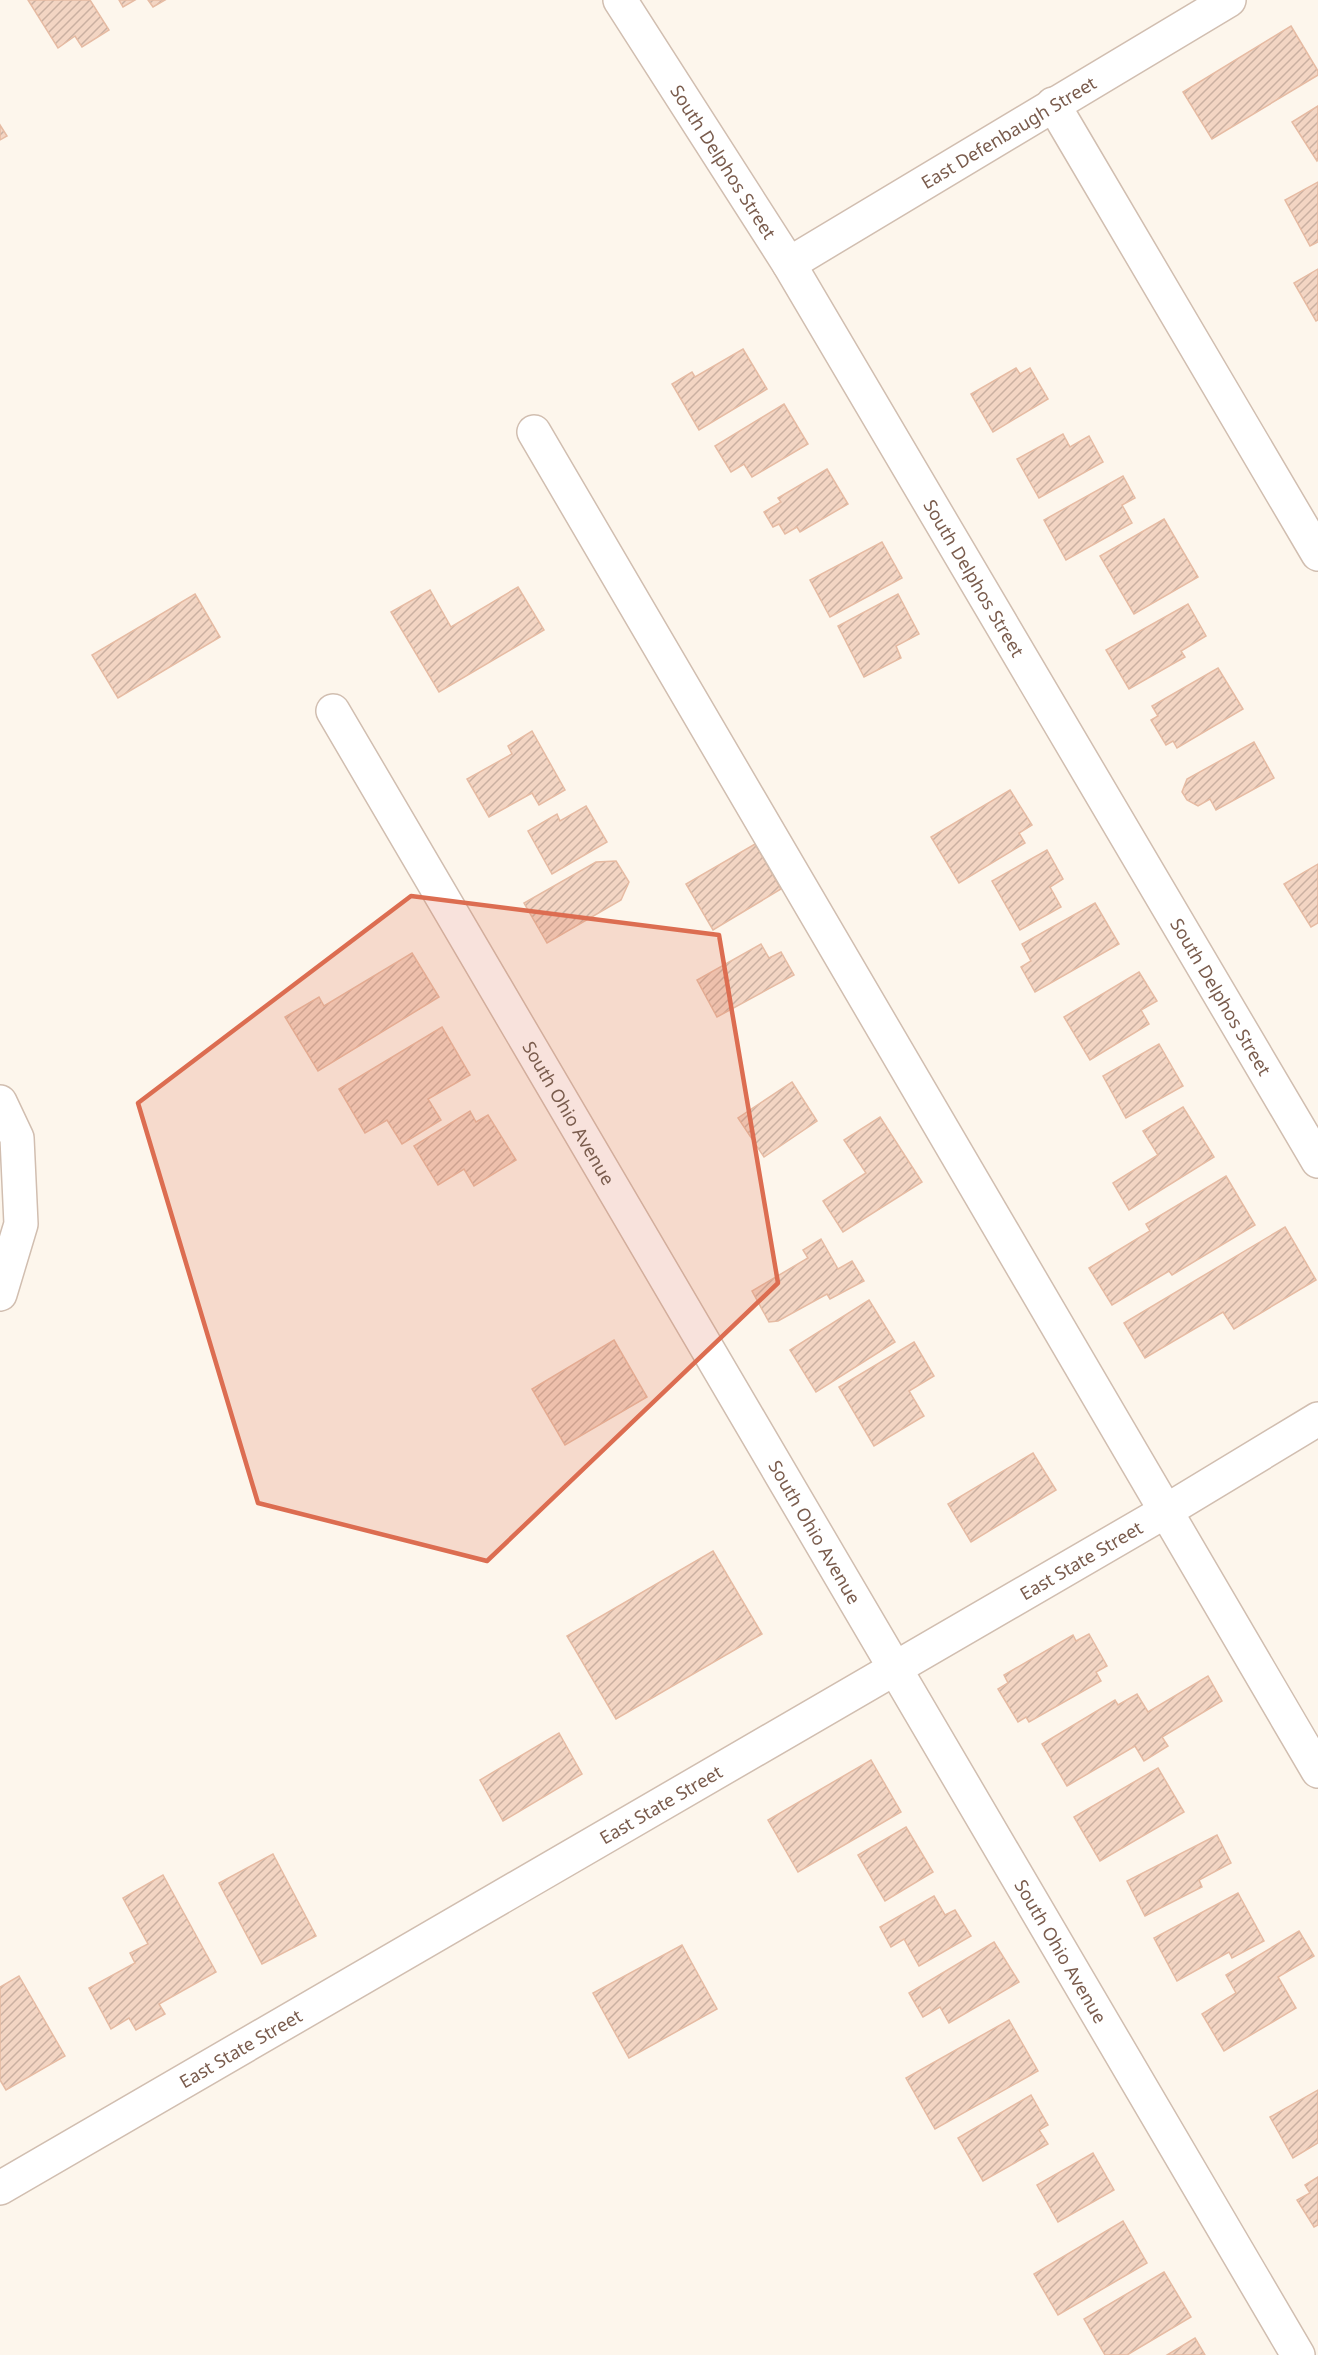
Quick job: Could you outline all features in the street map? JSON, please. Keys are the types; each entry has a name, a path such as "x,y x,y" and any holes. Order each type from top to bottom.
{"street":[{"name":"South Delphos Street","path":"620,0 789,264 1318,1161"},
{"name":"East Defenbaugh Street","path":"789,264 1229,0"},
{"path":"1053,104 1318,554"},
{"path":"534,432 1318,1771"},
{"name":"South Ohio Avenue","path":"333,711 1298,2355"},
{"path":"0,1102 17,1138 21,1224 0,1294"},
{"name":"East State Street","path":"0,2188 1166,1510 1318,1419"}],"highlighted area":[{"path":"411,896 719,935 778,1283 487,1561 258,1503 138,1103"}],"building":[{"path":"28,0 90,0 109,30 82,47 75,36 58,48"},
{"path":"119,0 135,0 123,7"},
{"path":"148,0 165,0 153,7"},
{"path":"1291,26 1318,71 1318,75 1212,139 1183,92"},
{"path":"1318,106 1318,160 1317,161 1292,122"},
{"path":"0,125 7,136 0,140"},
{"path":"1318,182 1318,242 1310,246 1285,200"},
{"path":"1318,269 1318,320 1316,321 1294,283"},
{"path":"743,349 767,389 699,430 672,384 692,372 695,377"},
{"path":"1016,368 1020,374 1030,368 1048,399 993,432 971,394"},
{"path":"784,404 808,444 752,477 744,464 731,472 715,446"},
{"path":"1063,434 1070,447 1089,436 1103,462 1039,498 1017,459"},
{"path":"827,469 848,504 800,532 797,527 785,534 779,524 773,527 764,512 781,502 778,498"},
{"path":"1123,476 1135,498 1122,505 1132,523 1066,560 1044,520"},
{"path":"1164,519 1198,577 1134,614 1100,556"},
{"path":"882,542 902,578 830,617 810,580"},
{"path":"518,587 544,630 439,692 391,612 430,590 451,627"},
{"path":"195,594 220,637 118,698 92,655"},
{"path":"898,594 919,634 896,646 901,658 864,677 838,626"},
{"path":"1188,604 1206,636 1181,651 1185,657 1129,689 1106,650"},
{"path":"1218,668 1243,709 1177,748 1173,741 1166,745 1151,720 1158,716 1152,706"},
{"path":"532,731 565,790 539,805 532,793 489,817 467,779 512,754 508,746"},
{"path":"1254,742 1274,778 1216,810 1210,799 1198,806 1187,800 1182,792 1187,779"},
{"path":"1010,790 1032,825 1019,833 1025,843 959,883 931,837"},
{"path":"586,806 607,842 552,874 528,831 557,814 560,821"},
{"path":"755,844 781,889 713,930 686,884"},
{"path":"1047,850 1063,879 1050,887 1061,907 1020,930 992,881"},
{"path":"616,861 629,882 621,900 547,943 524,903 596,862"},
{"path":"1318,864 1318,923 1311,927 1284,884"},
{"path":"1095,903 1119,944 1035,992 1021,967 1031,961 1022,944"},
{"path":"761,944 769,958 781,952 794,975 717,1017 697,980"},
{"path":"412,953 439,997 318,1071 285,1017 319,997 324,1006"},
{"path":"1139,972 1157,1001 1141,1010 1149,1024 1090,1060 1064,1017"},
{"path":"442,1027 470,1075 428,1099 441,1120 402,1144 387,1120 365,1133 339,1089"},
{"path":"1159,1044 1183,1086 1126,1118 1103,1076"},
{"path":"792,1082 817,1121 764,1157 738,1118"},
{"path":"1183,1107 1214,1157 1129,1210 1113,1183 1158,1155 1143,1131"},
{"path":"470,1111 476,1122 488,1115 516,1160 474,1186 464,1169 438,1185 414,1146"},
{"path":"880,1117 922,1182 843,1232 823,1201 866,1173 844,1140"},
{"path":"1226,1176 1255,1225 1172,1275 1169,1271 1112,1305 1089,1268 1150,1231 1146,1224"},
{"path":"1285,1227 1316,1280 1234,1329 1223,1312 1145,1358 1124,1323"},
{"path":"821,1239 838,1269 852,1261 864,1281 830,1299 827,1294 778,1321 769,1322 752,1291 808,1258 803,1250"},
{"path":"869,1300 895,1342 816,1392 790,1350"},
{"path":"614,1340 647,1397 565,1445 532,1389"},
{"path":"914,1342 934,1376 909,1391 924,1416 874,1446 839,1387"},
{"path":"1033,1453 1056,1490 971,1542 948,1504"},
{"path":"713,1551 762,1634 616,1719 567,1636"},
{"path":"1089,1634 1107,1666 1096,1672 1101,1681 1029,1722 1026,1717 1018,1722 998,1689 1008,1683 1004,1675 1073,1635 1076,1641"},
{"path":"1208,1676 1222,1701 1162,1737 1168,1746 1144,1761 1135,1746 1067,1786 1042,1744 1115,1700 1118,1705 1137,1694 1148,1712"},
{"path":"559,1733 582,1774 503,1821 480,1780"},
{"path":"871,1760 901,1812 798,1872 768,1820"},
{"path":"1158,1768 1184,1812 1100,1861 1074,1817"},
{"path":"906,1827 933,1872 885,1901 858,1855"},
{"path":"1217,1835 1231,1863 1199,1880 1202,1887 1145,1916 1127,1881"},
{"path":"273,1854 316,1936 262,1964 219,1883"},
{"path":"163,1875 216,1972 159,2004 165,2014 136,2030 129,2018 111,2029 89,1988 135,1963 130,1953 148,1944 123,1898"},
{"path":"1238,1893 1264,1941 1232,1958 1229,1952 1177,1981 1154,1938"},
{"path":"934,1896 945,1915 955,1910 971,1936 919,1966 904,1939 891,1947 880,1927"},
{"path":"1299,1931 1314,1956 1278,1977 1296,2008 1224,2051 1202,2014 1236,1993 1226,1975"},
{"path":"994,1942 1019,1982 949,2023 940,2007 923,2017 909,1993"},
{"path":"682,1945 717,2009 629,2058 593,1993"},
{"path":"19,1976 65,2056 6,2090 0,2080 0,1987"},
{"path":"1009,2020 1038,2071 935,2129 906,2078"},
{"path":"1318,2090 1318,2143 1293,2158 1270,2117"},
{"path":"1031,2095 1048,2125 1039,2130 1048,2144 983,2181 958,2138"},
{"path":"1093,2153 1114,2190 1058,2222 1037,2185"},
{"path":"1318,2177 1318,2225 1314,2227 1297,2200 1310,2193 1305,2185"},
{"path":"1123,2221 1147,2263 1058,2315 1034,2274"},
{"path":"1164,2272 1191,2317 1127,2355 1105,2355 1084,2319"},
{"path":"1195,2338 1205,2355 1167,2355"}]}
